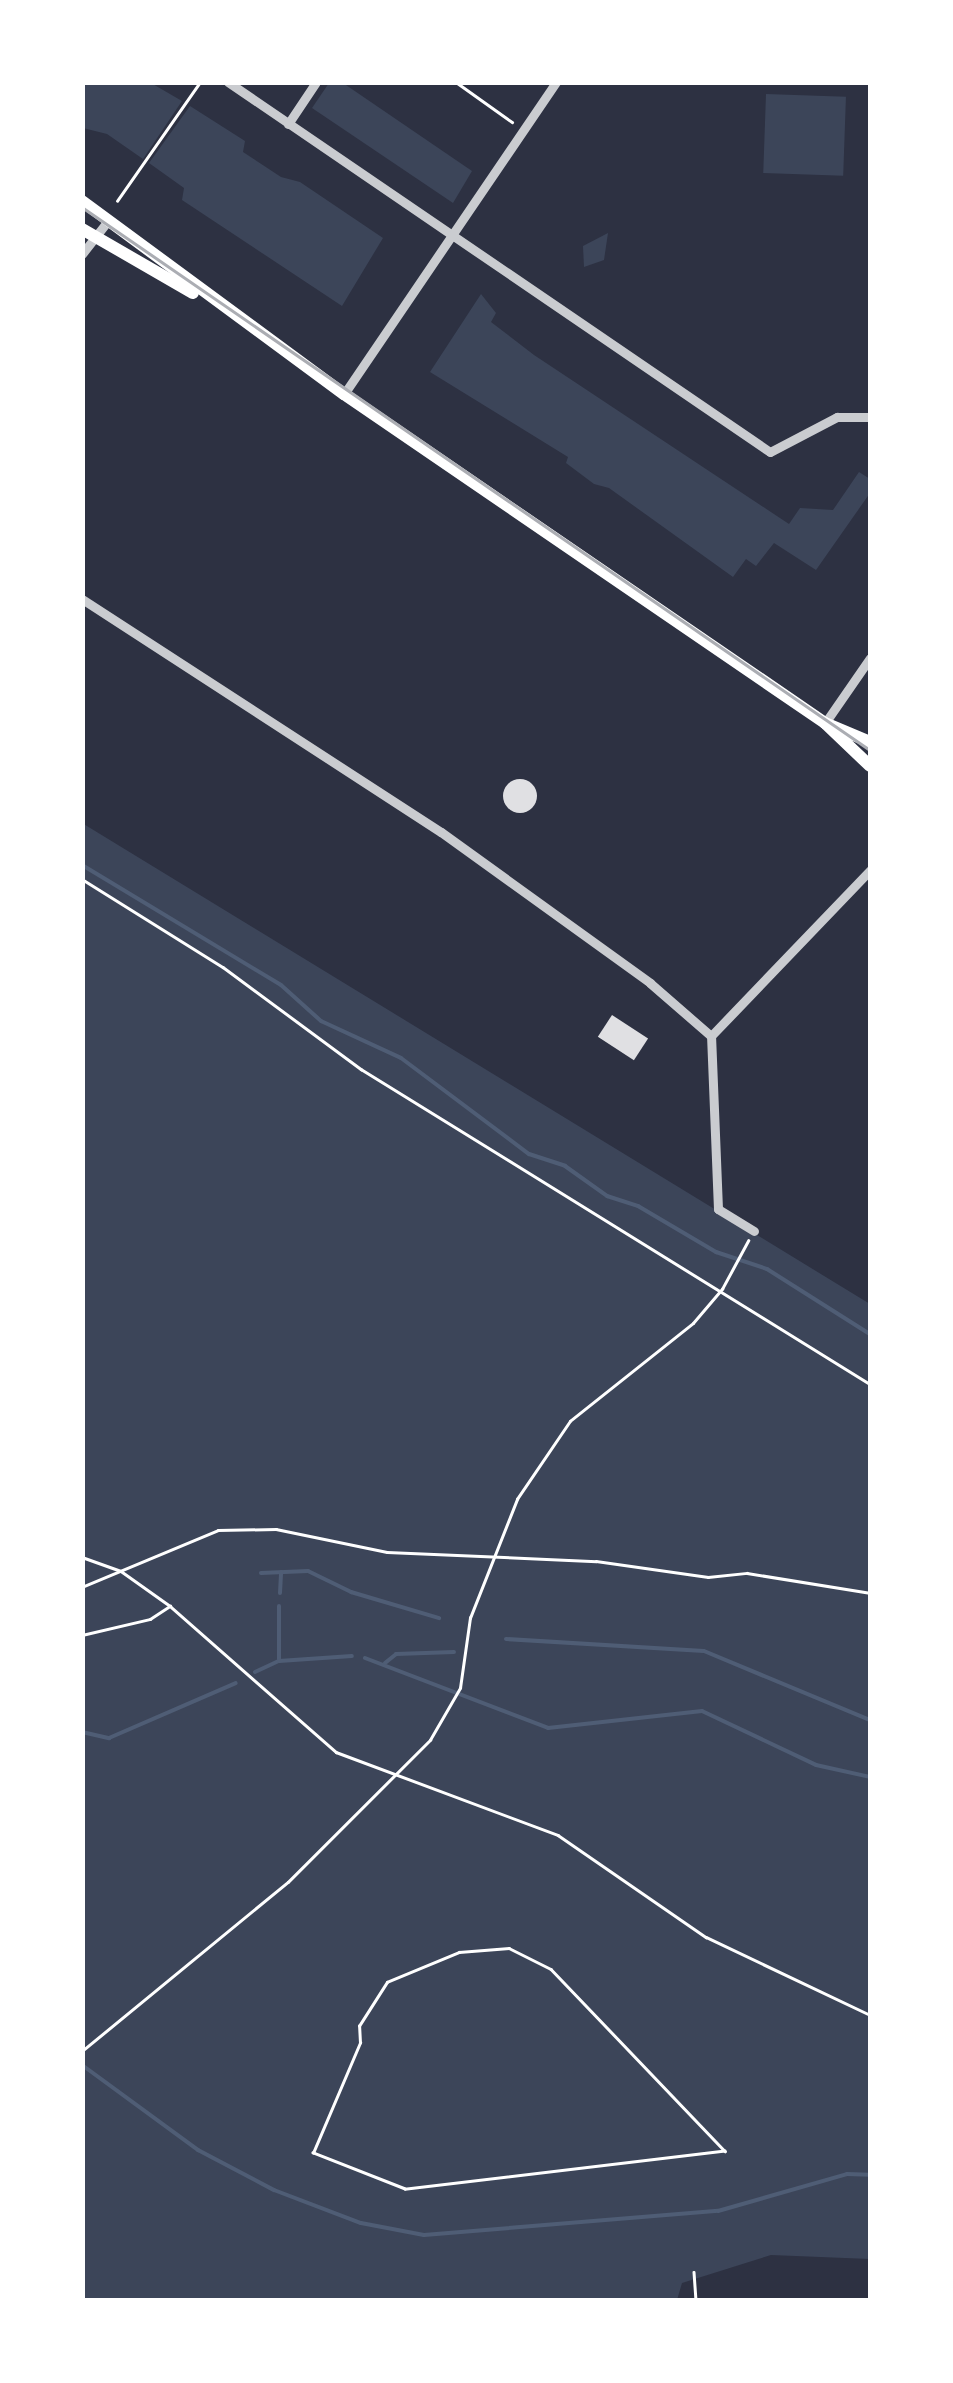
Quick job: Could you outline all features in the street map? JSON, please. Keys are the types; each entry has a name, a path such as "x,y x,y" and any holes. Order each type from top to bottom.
{"main road":[{"path":"82,201 217,306 825,723 870,766"},
{"path":"82,229 217,306"},
{"path":"825,723 870,742"}],"street":[{"path":"228,82 770,452 838,417 870,417"},
{"path":"288,124 316,82"},
{"path":"344,394 556,82"},
{"path":"82,254 106,223"},
{"path":"82,599 441,832 650,983 711,1036"},
{"path":"825,723 870,658"},
{"path":"754,1231 718,1209 711,1036 870,870"}],"path":[{"path":"117,201 200,82"},
{"path":"456,82 524,130"},
{"path":"82,878 223,967 361,1069 870,1384"},
{"path":"82,2051 288,1882 398,1775 460,1688 470,1618 517,1498 570,1421 693,1323 722,1289 742,1250"},
{"path":"82,1586 218,1530 257,1529 387,1552 596,1561 708,1577 747,1573 870,1593"},
{"path":"82,1557 121,1571 170,1606 306,1731 336,1752 558,1836 706,1937 870,2015"},
{"path":"82,1635 150,1619 170,1606"},
{"path":"509,1948 551,1969 725,2151 405,2188 313,2153 332,2118 360,2044 360,2026 386,1982 459,1952 509,1948"},
{"path":"694,2272 696,2300"}],"shaded area":[{"path":"82,83 151,83 182,101 143,159 107,134 83,128"},
{"path":"329,83 343,83 472,171 453,203 312,108"},
{"path":"766,94 846,97 843,176 763,173"},
{"path":"190,106 245,141 243,152 281,177 300,182 383,238 342,306 182,200 184,188 149,163"},
{"path":"608,233 604,260 584,267 583,246"},
{"path":"481,294 496,313 491,322 534,355 789,524 800,508 833,510 859,472 870,479 870,493 816,570 774,543 756,566 746,559 733,577 609,488 594,484 566,463 568,457 430,372"},
{"path":"82,823 870,1304 870,2259 771,2255 682,2283 677,2300 83,2300"}],"building":[{"path":"520,779 532,784 537,796 532,808 520,813 508,808 503,796 508,784"},
{"path":"612,1015 648,1038 634,1060 598,1037"}],"waterway":[{"path":"82,865 281,985 321,1021 401,1058 529,1154 565,1166 607,1196 638,1206 716,1252 767,1269 870,1334"},
{"path":"261,1573 308,1571 351,1592 439,1618"},
{"path":"280,1593 281,1572"},
{"path":"279,1606 279,1661"},
{"path":"506,1639 704,1651 870,1720"},
{"path":"385,1663 396,1654 454,1652"},
{"path":"255,1672 279,1661 352,1656"},
{"path":"365,1658 548,1728 702,1711 816,1765 870,1777"},
{"path":"82,1732 109,1738 236,1683"},
{"path":"82,2065 198,2150 274,2190 361,2223 424,2235 718,2211 847,2174 870,2175"}],"tram line":[{"path":"82,207 870,750"}]}
